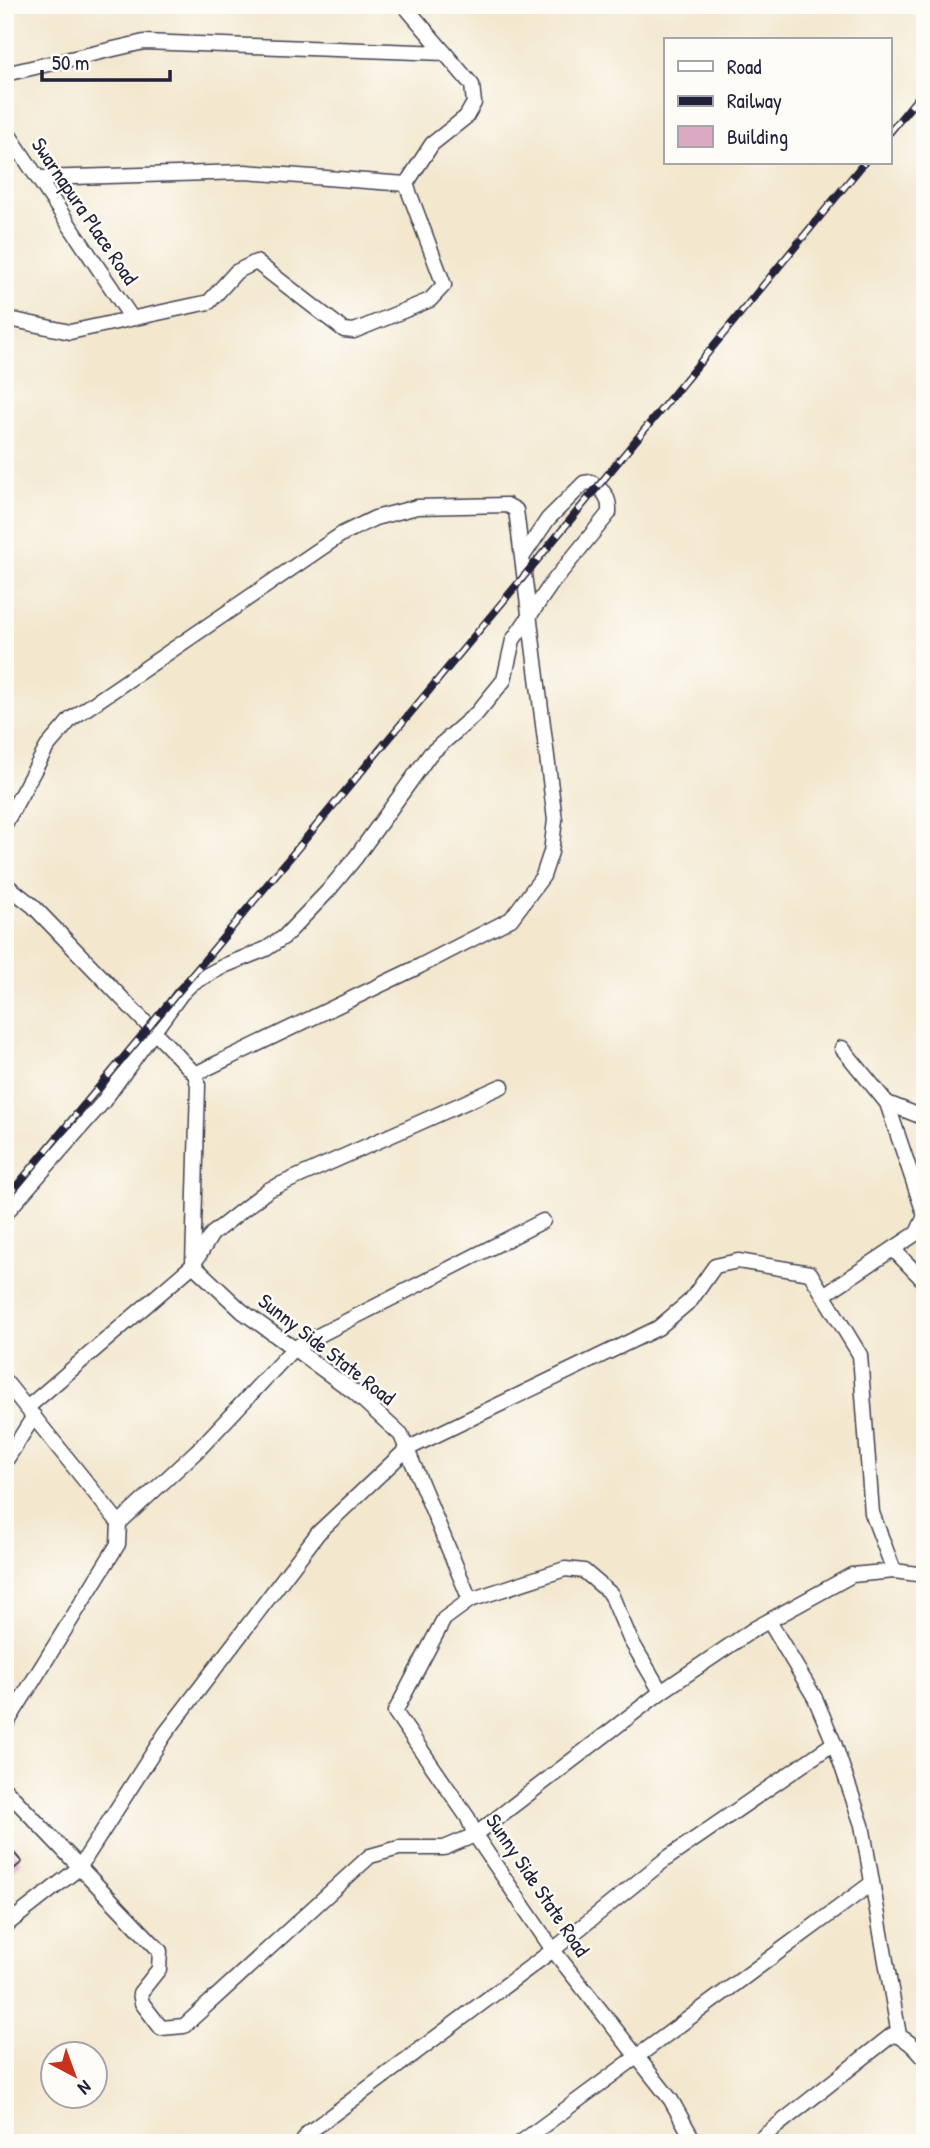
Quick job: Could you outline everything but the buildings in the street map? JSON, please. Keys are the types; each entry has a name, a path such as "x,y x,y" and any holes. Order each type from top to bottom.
{"street":[{"path":"404,5 472,85 474,103 466,117 432,144 406,184"},
{"path":"5,74 144,42 445,53"},
{"name":"Swarnapura Place Road","path":"5,129 131,317"},
{"path":"38,177 245,172 406,184"},
{"path":"5,318 70,332 209,302 236,272 256,262 344,330 354,331 430,300 443,285 406,184"},
{"path":"5,1214 82,1128 181,994 192,983 265,949 284,937 356,858 430,754 477,713 504,680 513,640 530,614 609,513 610,503 604,491 591,482 584,483 548,519 523,556"},
{"path":"5,824 47,747 71,719 341,534 375,518 416,508 508,505 516,510 555,820 551,852 543,876 511,919 420,967 195,1074"},
{"path":"5,884 33,906 195,1074 198,1085 193,1265"},
{"path":"825,1294 917,1233 925,1216 887,1103 842,1048"},
{"path":"5,1462 31,1411 193,1265 212,1234 268,1190 502,1086"},
{"path":"887,1103 925,1118"},
{"path":"118,1523 201,1447 294,1348 543,1221"},
{"path":"893,1249 925,1282"},
{"path":"5,1926 79,1868 165,1734 318,1532 407,1449 658,1328 691,1300 715,1266 738,1261 810,1273 825,1294 859,1355 872,1513 894,1571"},
{"name":"Sunny Side State Road","path":"193,1265 242,1311 354,1392 401,1435 470,1600 444,1619 395,1712 554,1950 671,2101 695,2143"},
{"path":"5,1381 118,1523 118,1544 5,1727"},
{"path":"470,1600 565,1569 584,1571 611,1594 630,1639 661,1692"},
{"path":"5,1789 160,1951 159,1969 140,1993 142,2003 160,2028 184,2026 370,1856 399,1848 444,1848 475,1835 661,1692 769,1621 852,1575 894,1571 925,1575"},
{"path":"769,1621 815,1698 834,1743 862,1825 899,2035"},
{"path":"302,2143 308,2133 554,1950 666,1859 834,1743"},
{"path":"520,2143 872,1883"},
{"path":"755,2143 892,2035 899,2035 925,2059"}],"railway":[{"path":"892,130 925,89"},
{"path":"5,1200 863,164"}]}
